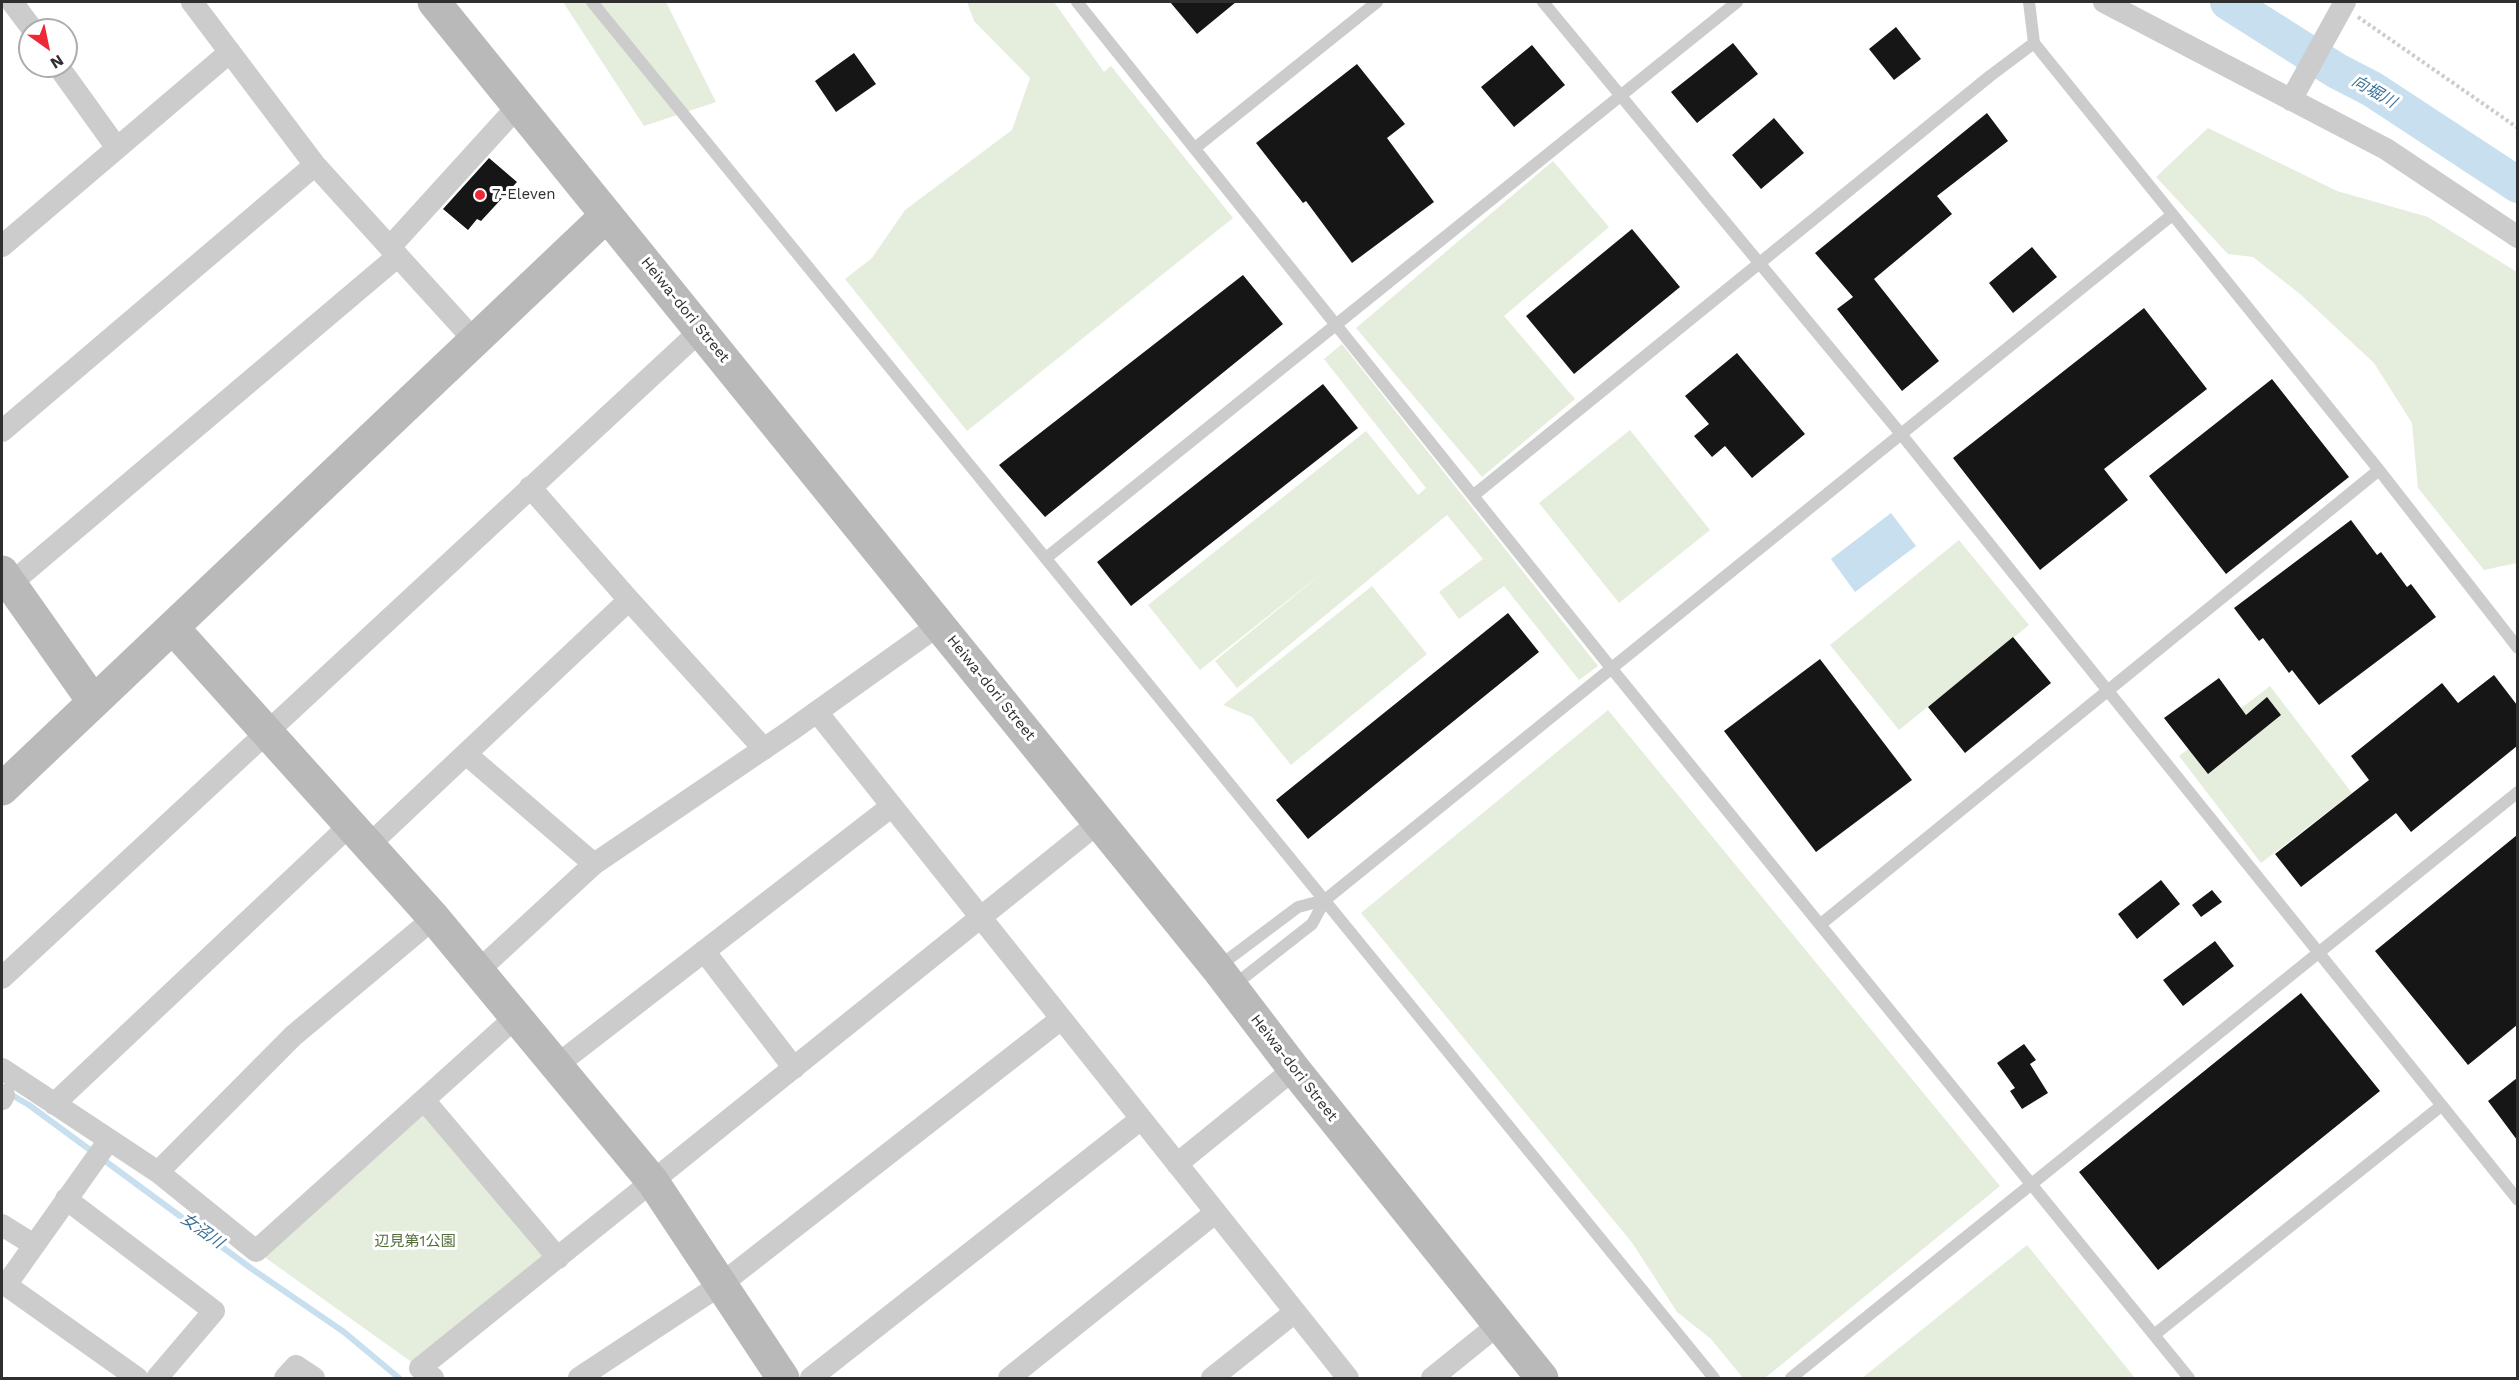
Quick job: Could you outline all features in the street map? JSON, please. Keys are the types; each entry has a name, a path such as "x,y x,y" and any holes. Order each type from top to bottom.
{"street":[{"path":"12,2 24,18"},
{"path":"192,2 315,165 475,341"},
{"name":"Heiwa-dori Street","path":"434,2 940,624 1225,978 1294,1070 1542,1378"},
{"path":"2104,2 2295,93 2386,149 2517,237"},
{"path":"2295,93 2340,10"},
{"path":"2,246 230,52"},
{"path":"67,78 117,148"},
{"path":"93,701 4,583 394,251 519,105"},
{"path":"2,431 315,165"},
{"path":"2,789 607,215"},
{"path":"2,978 701,330"},
{"path":"530,487 764,749"},
{"path":"54,1104 360,835 466,754 629,600"},
{"path":"479,970 594,864 764,749 940,624"},
{"path":"173,628 434,918 557,1065 652,1182 783,1378"},
{"path":"817,712 1348,1378"},
{"path":"466,754 594,864"},
{"path":"557,1065 892,806"},
{"path":"433,1378 420,1368 1098,823"},
{"path":"158,1172 293,1036 434,918"},
{"path":"704,951 794,1068"},
{"path":"2,1069 158,1172 256,1251 517,1016"},
{"path":"579,1378 720,1285 1061,1019"},
{"path":"1177,1164 1294,1070"},
{"path":"424,1100 558,1258"},
{"path":"811,1378 1141,1119"},
{"path":"109,1140 6,1285 137,1378"},
{"path":"66,1199 214,1311 157,1378"},
{"path":"1009,1378 1215,1213"},
{"path":"2,1225 34,1245"},
{"path":"1212,1378 1295,1312"},
{"path":"1432,1378 1499,1324"},
{"path":"285,1378 296,1366 314,1378"}],"lane":[{"path":"592,2 1714,1378"},
{"path":"1077,2 1337,323 1612,669 2189,1378"},
{"path":"1195,148 1377,2"},
{"path":"1543,2 1761,262 1901,434 2517,1200"},
{"path":"1046,558 1737,2"},
{"path":"2029,2 2034,43 2379,470 2517,648"},
{"path":"1474,495 2034,43"},
{"path":"1225,978 1312,924 1325,900 2172,215"},
{"path":"1821,924 2379,470"},
{"path":"1791,1378 2320,954 2517,792"},
{"path":"1225,978 1298,907 1325,900"},
{"path":"2154,1335 2440,1106"}],"path":[{"path":"2340,10 2517,128"}],"green space":[{"path":"563,2 666,2 716,102 644,126"},
{"path":"967,2 1054,2 1104,72 1111,66 1233,218 967,431 845,279 872,258 905,210 1012,130 1030,78 974,21"},
{"path":"2208,128 2337,191 2428,217 2517,272 2517,563 2484,570 2418,488 2412,423 2374,363 2300,294 2253,257 2228,254 2156,177"},
{"path":"1553,161 1609,227 1504,316 1575,399 1482,477 1356,328"},
{"path":"1342,344 1598,666 1579,680 1504,586 1459,619 1439,592 1483,559 1447,515 1237,688 1215,661 1330,567 1200,670 1148,605 1366,431 1418,495 1426,488 1324,359"},
{"path":"1630,430 1710,530 1619,603 1539,503"},
{"path":"1959,540 2029,625 1899,730 1830,645"},
{"path":"1372,586 1427,654 1291,765 1252,717 1223,705"},
{"path":"2270,686 2352,793 2261,863 2179,756"},
{"path":"1608,710 2000,1186 1765,1378 1743,1378 1711,1339 1677,1312 1633,1244 1361,913"},
{"name":"辺見第1公園","path":"424,1100 558,1258 420,1368 256,1251"},
{"path":"2027,1245 2135,1378 1862,1378"}],"water":[{"path":"1891,513 1916,546 1855,592 1831,559"}],"building":[{"path":"1170,2 1236,2 1197,34"},
{"path":"1896,27 1921,59 1894,80 1869,49"},
{"path":"1733,43 1758,74 1697,123 1671,92"},
{"path":"1532,45 1565,85 1514,127 1481,87"},
{"path":"854,53 876,84 836,112 815,81"},
{"path":"1357,64 1405,124 1387,138 1434,202 1352,263 1306,201 1303,203 1256,143"},
{"path":"1987,113 2008,141 1937,196 1952,214 1874,279 1939,361 1902,391 1837,309 1853,297 1815,253"},
{"path":"1774,118 1804,153 1761,189 1732,155"},
{"path":"489,158 517,182 481,221 477,219 468,230 443,209"},
{"path":"1632,229 1680,287 1574,374 1526,316"},
{"path":"2032,247 2057,277 2013,313 1989,283"},
{"path":"1243,275 1283,324 1045,517 999,465"},
{"path":"2144,308 2207,389 2104,469 2128,500 2040,570 1953,458"},
{"path":"1737,353 1805,434 1752,478 1725,446 1712,457 1694,436 1709,424 1685,396"},
{"path":"2272,379 2349,477 2226,574 2149,476"},
{"path":"1323,384 1358,428 1131,606 1097,562"},
{"path":"2351,520 2377,555 2381,552 2407,587 2411,584 2436,617 2319,705 2292,670 2289,673 2263,638 2259,641 2234,608"},
{"path":"1508,613 1539,652 1308,839 1276,800"},
{"path":"2013,637 2051,683 1965,753 1928,707"},
{"path":"1820,659 1912,780 1816,852 1724,731"},
{"path":"2494,675 2517,705 2517,746 2411,832 2396,813 2301,887 2275,854 2369,780 2351,756 2442,683 2458,703"},
{"path":"2219,678 2246,715 2267,697 2281,715 2208,774 2164,718"},
{"path":"2517,835 2517,1025 2468,1065 2375,951"},
{"path":"2161,880 2180,904 2137,939 2118,914"},
{"path":"2212,890 2222,902 2201,917 2192,905"},
{"path":"2215,941 2234,966 2183,1006 2163,980"},
{"path":"2301,993 2380,1091 2158,1270 2079,1172"},
{"path":"2024,1044 2036,1060 2030,1064 2048,1093 2022,1109 2010,1091 2015,1088 1997,1063"},
{"path":"2517,1078 2517,1140 2488,1101"}],"waterway":[{"name":"向堀川","path":"2228,2 2337,71 2372,89 2518,185"},
{"name":"女沼川","path":"10,1094 29,1105 252,1269 344,1332 399,1378"}],"place":[{"name":"7-Eleven","path":"480,195"}]}
